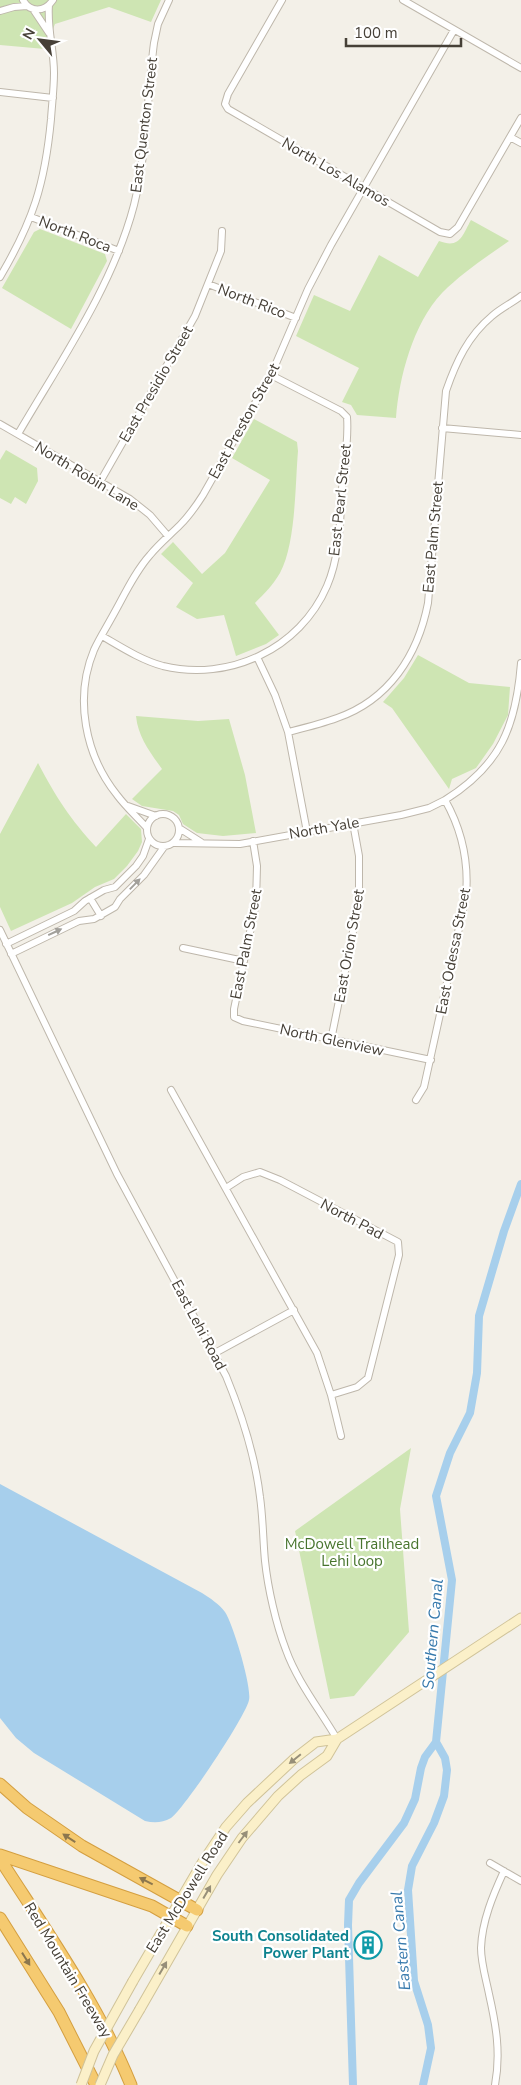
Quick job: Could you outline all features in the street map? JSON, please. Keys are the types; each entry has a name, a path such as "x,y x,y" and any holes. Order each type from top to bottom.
{"highway":[{"path":"0,1784 27,1808 82,1846 197,1910"},
{"path":"0,1854 152,1906 187,1926"},
{"name":"Red Mountain Freeway","path":"0,1859 82,1988 131,2085"},
{"name":"Red Mountain Freeway","path":"0,1918 60,2012 96,2085"}],"main road":[{"name":"East McDowell Road","path":"81,2085 100,2039 133,1981 212,1847 247,1803 272,1778 316,1742 337,1739 521,1618"},
{"name":"East McDowell Road","path":"100,2085 112,2055 225,1863 257,1819 301,1775 327,1756 337,1739"}],"street":[{"name":"East Quenton Street","path":"18,434 95,301 119,252 130,221 139,181 154,43 158,24 169,0"},
{"name":"North Los Alamos","path":"282,0 228,94 225,104 232,112 440,232 450,234 458,227 510,137"},
{"path":"403,0 521,68"},
{"path":"0,10 28,5 42,10 51,3"},
{"path":"0,277 31,217 41,186 47,155 53,98 54,51 49,33 51,3"},
{"path":"28,5 49,33"},
{"name":"East Preston Street","path":"147,828 117,795 101,771 89,740 84,709 86,680 94,650 142,566 191,512 203,495 271,375 319,266 454,30"},
{"path":"0,92 53,98"},
{"path":"521,118 510,137 521,143"},
{"name":"North Roca","path":"31,217 119,252"},
{"name":"East Presidio Street","path":"100,482 184,337 221,251 222,231"},
{"name":"North Rico","path":"208,284 296,318"},
{"name":"East Palm Street","path":"288,732 337,718 361,707 384,689 405,665 412,653 424,621 428,603 446,391 462,352 480,327 493,314 521,296"},
{"name":"East Pearl Street","path":"102,636 150,662 189,670 218,669 231,667 272,649 300,627 316,606 327,585 337,550 347,417 271,375"},
{"name":"North Robin Lane","path":"0,424 140,507 168,536"},
{"path":"442,428 521,435"},
{"path":"257,657 275,695 288,732 307,832"},
{"path":"445,800 473,780 494,756 504,740 515,709 521,663"},
{"name":"North Yale","path":"174,843 201,842 223,845 253,841 415,812 445,800"},
{"name":"East Odessa Street","path":"416,1100 424,1087 431,1060 466,896 466,863 463,842 455,817 445,800"},
{"name":"East Preston Street","path":"128,806 156,816"},
{"path":"6,944 74,911 104,890 116,888 143,856 149,839 147,828 156,816 166,814 178,823 180,828 178,838 174,843 164,847 144,875 120,898 115,907 101,916 79,921 11,954"},
{"name":"East Orion Street","path":"331,1040 359,902 359,856 353,823"},
{"name":"North Yale","path":"180,828 201,842"},
{"path":"149,839 156,845 164,847"},
{"name":"East Palm Street","path":"234,1017 234,1009 256,903 258,883 253,841"},
{"path":"90,898 101,916"},
{"name":"East Lehi Road","path":"0,930 117,1174 215,1353 238,1406 256,1469 261,1498 265,1563 271,1595 286,1650 297,1674 337,1739"},
{"path":"183,948 244,961"},
{"name":"North Glenview","path":"234,1017 243,1021 431,1060"},
{"path":"171,1090 317,1353 331,1395 341,1436"},
{"name":"North Pad","path":"226,1188 243,1177 260,1172 280,1180 398,1242 399,1255 368,1378 358,1386 331,1395"},
{"path":"215,1353 294,1310"},
{"path":"490,1863 521,1881"},
{"path":"495,2085 498,2067 496,2023 482,1964 481,1948 491,1901 504,1871"}],"green space":[{"path":"0,0 161,0 151,22 109,7 55,24 45,49 0,45"},
{"path":"471,220 509,241 474,266 442,293 423,320 415,335 404,369 396,418 357,415 351,405 342,402 359,368 296,336 314,295 350,311 379,255 418,277 439,241 452,243 460,240"},
{"path":"40,229 105,254 107,261 71,329 2,288 34,232"},
{"path":"254,419 297,442 295,497 292,530 285,561 280,573 255,603 279,635 266,644 236,656 224,615 197,619 176,607 193,583 161,554 173,542 202,574 225,553 270,480 232,458"},
{"path":"6,450 37,468 38,481 26,504 15,497 11,504 0,498 0,460"},
{"path":"418,655 469,683 510,687 508,715 493,744 476,768 452,779 449,789 392,708 383,702 404,678"},
{"path":"136,716 198,721 229,719 245,775 256,833 223,836 197,833 183,824 179,815 173,811 142,806 132,799 162,769 142,738"},
{"path":"38,763 64,807 78,827 96,847 126,814 141,829 142,842 127,866 114,879 95,887 72,903 11,931 0,907 0,834"},
{"name":"McDowell Trailhead Lehi loop","path":"411,1448 400,1509 409,1632 354,1696 330,1699 295,1531"}],"water":[{"path":"0,1484 202,1593 225,1612 237,1642 245,1670 249,1700 214,1762 171,1818 158,1822 145,1821 34,1753 16,1738 0,1718"}],"waterway":[{"name":"Southern Canal","path":"353,2085 348,1925 349,1900 359,1883 404,1823 415,1799 425,1757 436,1742 452,1580 436,1496 450,1453 470,1413 477,1373 479,1316 504,1231 521,1184"},
{"name":"Eastern Canal","path":"423,2085 431,2048 428,2025 414,1981 408,1890 412,1866 434,1823 444,1796 447,1770 445,1758 436,1742"}],"place":[{"name":"South Consolidated Power Plant","path":"368,1945"}]}
